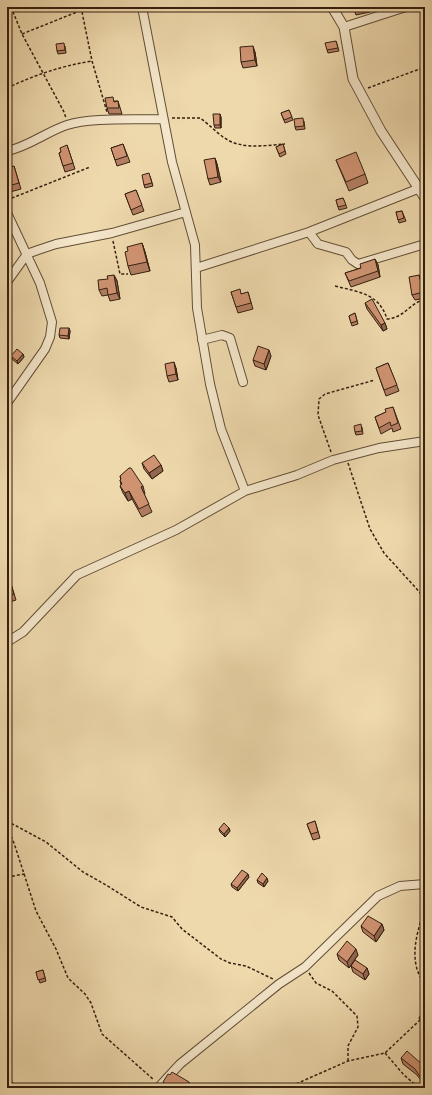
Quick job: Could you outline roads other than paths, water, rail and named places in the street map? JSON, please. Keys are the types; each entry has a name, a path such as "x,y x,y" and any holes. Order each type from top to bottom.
{"street":[{"path":"142,7 162,119 172,162 195,245 197,308 202,340 221,429 245,491"},
{"path":"332,7 344,27 353,79 381,130 420,188 425,198"},
{"path":"344,27 406,7"},
{"path":"7,151 47,135 67,125 109,120 162,119"},
{"path":"196,268 309,232 420,188"},
{"path":"7,282 27,254 56,244 112,233 186,212"},
{"path":"7,213 27,254 47,304 52,322 45,349 7,403"},
{"path":"309,232 318,244 346,252 352,260 358,264 425,244"},
{"path":"202,340 222,335 230,338 243,382"},
{"path":"7,642 23,632 77,574 176,530 245,491 297,475 333,460 346,458 379,448 425,441"},
{"path":"159,1086 180,1064 279,984 305,967 378,896 400,886 425,884"},
{"path":"7,1084 12,1088"}]}
